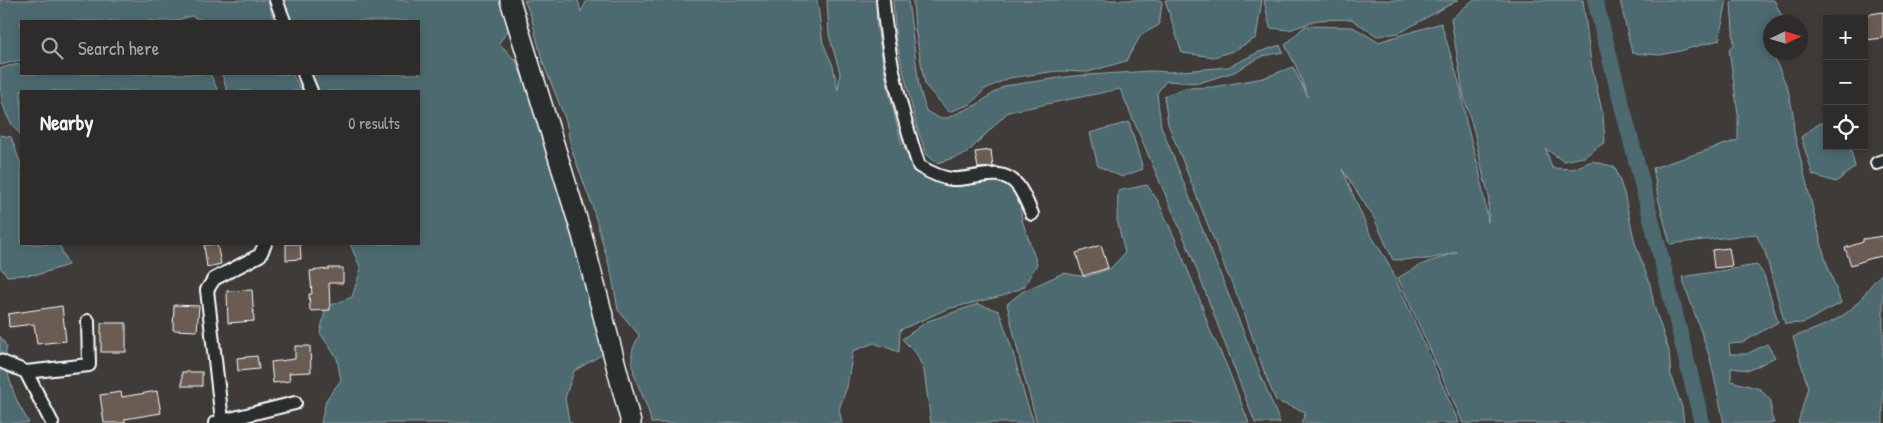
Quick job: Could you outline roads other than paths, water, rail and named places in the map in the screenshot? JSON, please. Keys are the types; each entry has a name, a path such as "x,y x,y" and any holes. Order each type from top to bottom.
{"street":[{"path":"276,0 284,20"},
{"path":"510,0 582,234 630,423"},
{"path":"883,0 886,36 894,78 920,166 932,174 953,179 993,174 1010,180 1018,186 1032,214"},
{"path":"304,75 311,90"},
{"path":"265,245 260,255 214,279 207,290 218,422 295,403"},
{"path":"5,364 26,372 89,365 88,321"},
{"path":"26,372 52,423"}],"water":[{"path":"0,0 268,0 274,20 201,20 191,16 177,20 20,20 20,60 0,65"},
{"path":"283,0 499,0 510,28 499,43 516,61 528,92 551,162 557,189 576,241 604,332 603,354 574,371 565,398 569,421 572,423 321,423 326,400 341,380 337,358 320,333 326,307 352,297 361,269 350,245 420,245 420,90 319,90 311,75 420,75 420,20 290,20"},
{"path":"524,0 578,0 581,12 587,0 817,0 823,43 833,66 838,90 840,73 829,35 827,0 879,0 876,22 886,80 902,145 914,163 938,176 998,166 1018,187 1022,220 1037,264 1024,287 1002,296 947,309 900,330 899,352 874,343 853,351 847,387 839,409 842,423 651,423 632,363 632,352 639,335 618,310 612,276 592,205 571,148 566,121 542,60 531,16"},
{"path":"893,0 908,0 919,86 926,111 939,118 947,118 976,105 1004,86 1073,76 1150,71 1170,72 1228,67 1259,52 1280,45 1283,52 1263,56 1234,72 1199,83 1166,81 1157,93 1161,126 1280,423 1255,423 1190,252 1120,89 1008,112 966,154 937,163 927,155 917,128 896,40"},
{"path":"913,0 1161,0 1162,3 1159,25 1141,35 1126,61 1088,72 1057,71 1009,78 985,89 971,104 949,112 925,85 915,29"},
{"path":"1165,0 1262,0 1256,38 1233,51 1214,57 1182,53"},
{"path":"1264,0 1458,0 1399,33 1377,36 1351,19 1318,20 1289,30 1270,28"},
{"path":"1473,0 1583,0 1591,63 1603,115 1605,142 1584,157 1563,161 1546,149 1552,168 1573,169 1592,161 1615,167 1624,193 1635,243 1650,284 1654,306 1669,351 1671,377 1682,407 1684,423 1463,423 1398,278 1420,265 1457,252 1429,259 1393,260 1374,218 1342,169 1369,232 1389,264 1459,423 1301,423 1306,412 1276,401 1241,304 1168,124 1164,96 1185,88 1213,87 1263,78 1293,67 1308,97 1296,66 1285,45 1305,26 1353,27 1378,42 1441,23 1461,89 1466,122 1479,169 1488,222 1489,196 1474,131 1464,98 1451,19"},
{"path":"1620,0 1727,0 1719,40 1660,55 1632,53"},
{"path":"1735,0 1774,0 1782,15 1763,15 1763,60 1775,60 1788,89 1793,113 1794,132 1825,258 1841,303 1803,323 1785,324 1765,252 1756,234 1670,244 1658,198 1653,168 1738,140 1738,114 1729,49 1734,45 1731,3"},
{"path":"20,64 20,75 210,75 218,90 20,90 20,134 9,120 1,96 0,69"},
{"path":"222,75 293,75 301,90 227,90"},
{"path":"1129,122 1143,169 1122,177 1098,166 1090,133"},
{"path":"1820,123 1823,123 1823,150 1851,150 1855,167 1836,182 1813,175 1801,137"},
{"path":"0,135 11,137 20,162 20,245 59,245 68,265 40,274 7,276 0,267"},
{"path":"1147,185 1158,201 1176,241 1200,300 1209,328 1226,364 1249,423 1037,423 1007,304 1022,292 1063,273 1086,277 1111,268 1125,253 1117,220 1118,191"},
{"path":"1757,265 1764,275 1778,322 1742,343 1729,344 1730,354 1747,354 1767,344 1775,357 1750,370 1731,368 1731,381 1760,389 1771,401 1771,414 1774,423 1724,423 1710,358 1682,277"},
{"path":"1883,273 1883,423 1798,423 1808,387 1793,337 1842,316 1855,305"},
{"path":"978,304 999,311 1034,423 931,423 924,371 916,353 902,339 928,321"},
{"path":"0,336 7,347 6,360 11,385 29,423 0,423"}],"waterway":[{"path":"1595,0 1702,423"}]}
